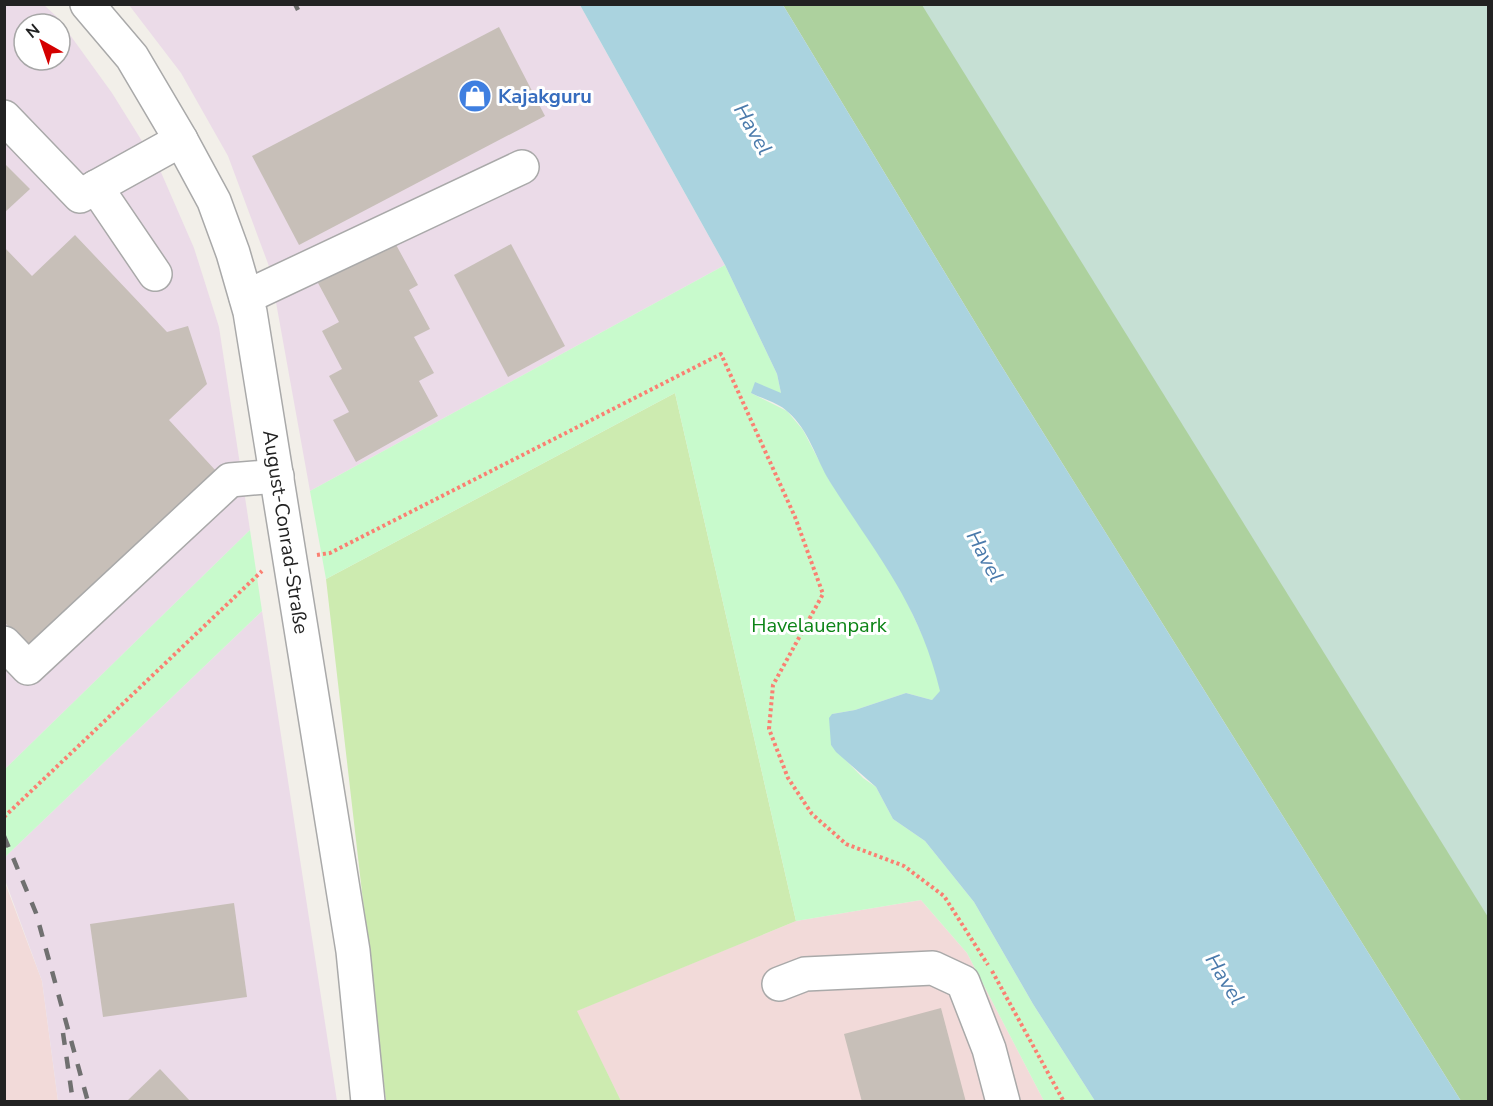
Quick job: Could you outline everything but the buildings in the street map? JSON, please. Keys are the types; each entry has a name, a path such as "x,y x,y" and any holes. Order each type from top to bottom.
{"street":[{"name":"August-Conrad-Straße","path":"87,4 132,57 182,140 213,201 246,297 291,560 353,951 368,1101"},
{"path":"4,117 80,196 182,140"},
{"path":"246,297 522,167"},
{"path":"96,187 155,274"},
{"path":"4,643 28,668 230,480 277,476"},
{"path":"779,984 805,974 933,968 963,982 989,1049 1003,1101"}],"path":[{"path":"4,817 270,564 330,553 721,354 795,517 824,594 773,685 769,729 788,778 812,814 846,844 904,866 944,896 1002,987 1064,1101"}],"shaded area":[{"path":"5,5 44,5 52,12 12,12 12,72 72,72 72,38 112,93 160,170 194,248 219,327 250,530 5,769"},
{"path":"129,5 580,5 725,265 310,491 270,269 228,156 181,73"},
{"path":"262,611 337,1101 58,1101 42,981 5,880 5,857"},
{"path":"4,880 42,981 58,1101 5,1101"},
{"path":"921,900 967,953 1044,1101 621,1101 576,1011 796,921"}],"green space":[{"path":"783,5 1488,5 1488,1101 1461,1101 999,362"},
{"path":"922,5 1488,5 1488,917"},
{"name":"Havelauenpark","path":"725,265 777,374 781,393 751,393 787,411 803,430 829,480 899,585 931,654 941,691 932,700 906,693 855,710 832,714 831,745 863,778 876,787 893,819 925,841 974,902 1033,1004 1095,1101 1044,1101 967,953 921,900 796,921 675,393 326,579 310,491"},
{"path":"675,393 796,921 577,1011 621,1101 386,1101 326,579"},
{"path":"250,530 262,611 5,857 5,769"}],"water":[{"name":"Havel","path":"580,5 783,5 999,362 1461,1101 1095,1101 1033,1004 974,902 925,841 893,819 876,787 831,745 829,718 832,714 855,710 906,693 932,700 940,691 931,660 921,632 895,581 830,482 801,427 784,409 751,393 755,382 781,393 777,374 725,265"}],"railway":[{"path":"295,4 298,10"},
{"path":"4,836 36,913 88,1102"},
{"path":"63,1033 73,1102"}],"place":[{"name":"Kajakguru","path":"475,96"}]}
